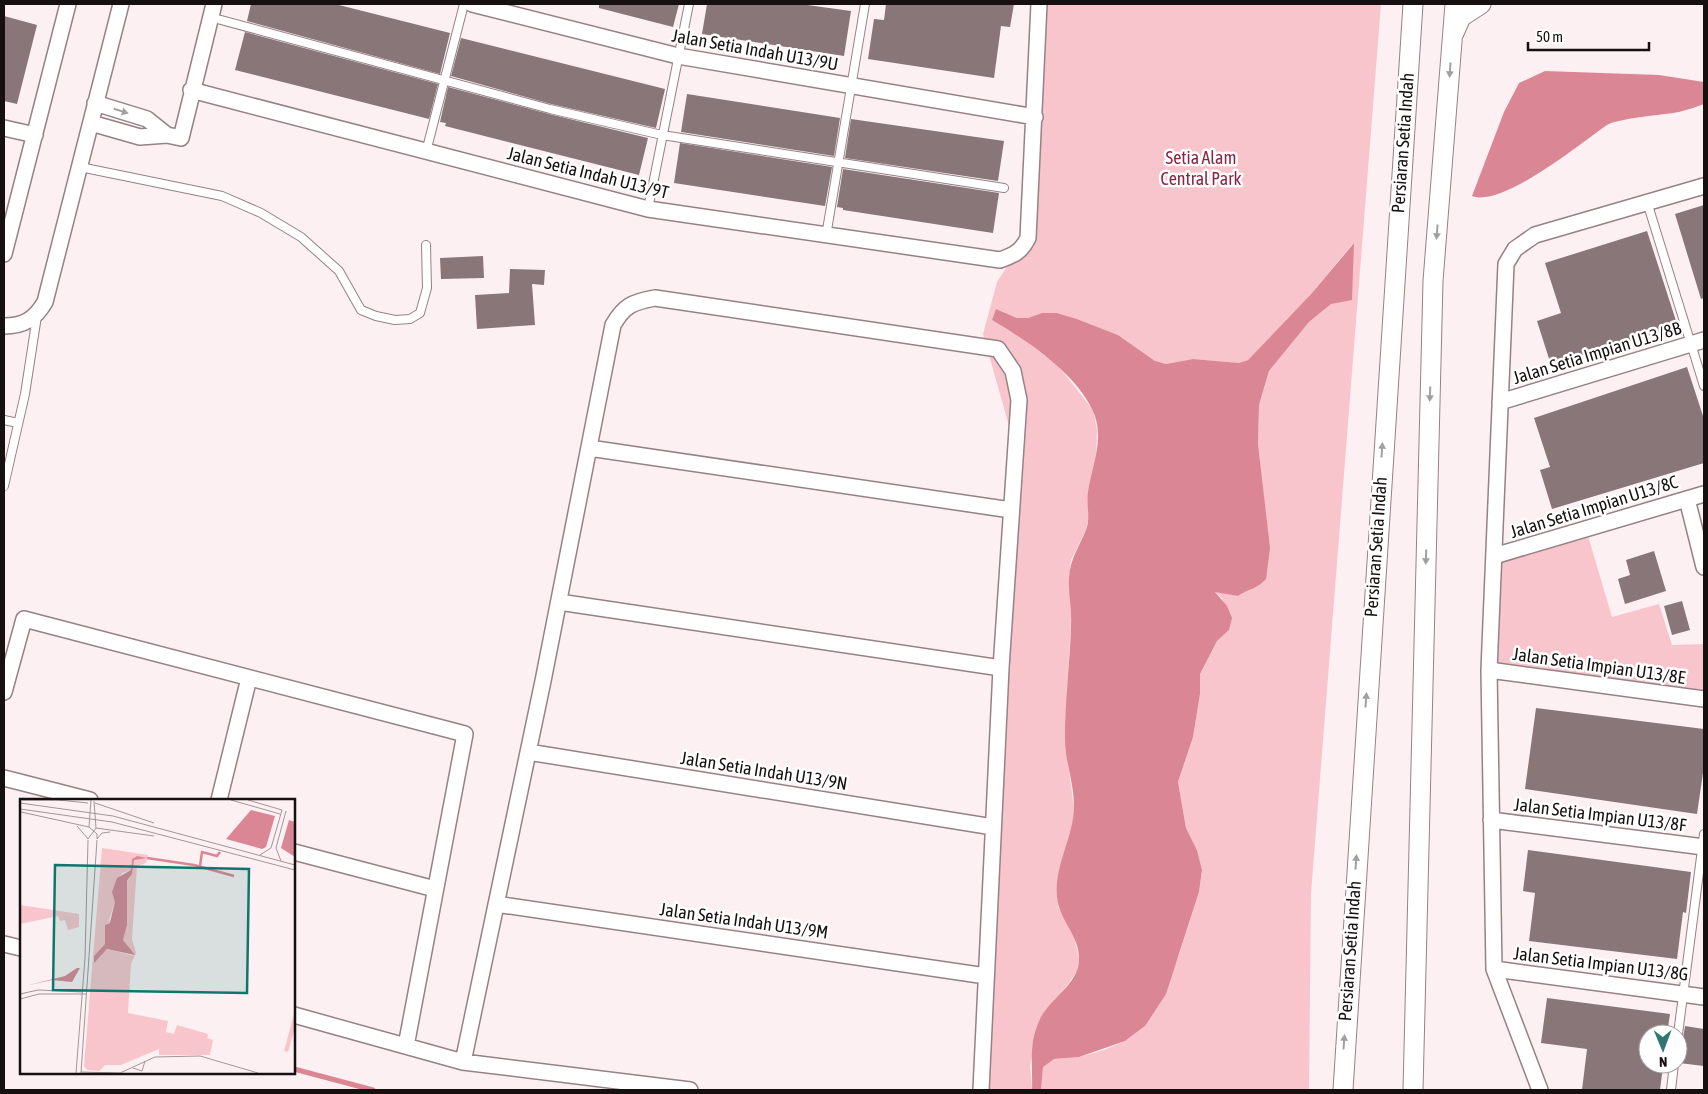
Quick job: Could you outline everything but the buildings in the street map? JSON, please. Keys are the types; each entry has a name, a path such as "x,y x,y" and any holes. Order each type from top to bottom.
{"street":[{"path":"5,251 68,4"},
{"path":"4,326 23,324 37,315 45,302 121,4"},
{"name":"Jalan Setia Indah U13/9U","path":"472,4 678,56 1035,117"},
{"name":"Jalan Setia Indah U13/9T","path":"192,90 648,209 1000,260 1014,256 1023,249 1028,238 1040,4"},
{"name":"Persiaran Setia Indah","path":"1343,1090 1344,1047 1413,4"},
{"path":"1413,1090 1412,1055 1433,281 1455,4"},
{"path":"1452,38 1461,17 1481,4"},
{"path":"95,103 146,119 167,134 181,138 212,10"},
{"path":"91,123 140,137 167,134"},
{"path":"4,128 35,135"},
{"path":"1540,1090 1494,969 1489,670 1506,264 1515,249 1535,235 1704,186"},
{"path":"463,1062 559,602 613,325 621,310 637,301 654,298 998,349 1013,371 1019,400 1001,668 982,1090"},
{"name":"Jalan Setia Impian U13/8B","path":"1500,402 1697,342"},
{"path":"589,448 1011,510"},
{"name":"Jalan Setia Impian U13/8C","path":"1494,556 1704,494"},
{"path":"1687,499 1704,568"},
{"path":"559,602 1001,668"},
{"path":"4,692 11,641 24,619 465,734 406,1046"},
{"name":"Jalan Setia Impian U13/8E","path":"1489,670 1704,699"},
{"path":"219,799 249,678"},
{"name":"Jalan Setia Indah U13/9N","path":"528,752 993,827"},
{"path":"4,778 86,799"},
{"name":"Jalan Setia Impian U13/8F","path":"1491,820 1704,842"},
{"path":"295,852 435,889"},
{"name":"Jalan Setia Indah U13/9M","path":"496,904 986,976"},
{"path":"4,944 20,948"},
{"name":"Jalan Setia Impian U13/8G","path":"1494,969 1704,997"},
{"path":"295,1015 463,1062 690,1090"}],"lane":[{"path":"426,152 464,4"},
{"path":"648,209 689,4"},
{"path":"826,236 865,4"},
{"path":"212,10 445,80 550,109 662,135 1004,188"},
{"path":"80,167 222,196 261,213 301,237 340,271 361,310 376,316 395,320 410,319 420,313 427,288 426,245"},
{"path":"1647,202 1697,342 1704,386"},
{"path":"4,486 25,394 37,315"},
{"path":"4,420 18,423"},
{"path":"1679,1024 1704,842"},
{"path":"1671,1090 1673,1074"}],"green space":[{"name":"Setia Alam Central Park","path":"1042,4 1381,4 1311,893 1309,1090 1041,1090 1043,1066 1054,1059 1079,1057 1104,1050 1125,1041 1145,1026 1178,958 1199,892 1202,870 1197,850 1186,828 1178,782 1193,737 1200,694 1200,674 1217,641 1229,630 1222,598 1214,591 1238,596 1248,590 1264,501 1258,444 1259,405 1269,371 1309,322 1331,304 1353,243 1312,293 1248,360 1239,363 1193,359 1166,364 1155,361 1118,335 1077,319 1057,313 1042,313 1028,318 1017,318 996,309 992,320 1021,337 1059,367 1093,410 1097,430 1096,464 1088,494 1090,512 1086,530 1071,560 1069,580 1071,614 1066,717 1068,765 1074,821 1057,885 1058,907 1074,935 1079,960 1077,970 1071,980 1039,1021 1030,1066 1032,1090 989,1090 1019,461 983,334 997,282 1006,268 1025,251"},
{"path":"1586,529 1612,617 1659,604 1672,645 1704,644 1704,699 1489,670 1494,556"}],"shaded area":[{"path":"1545,71 1659,75 1704,82 1704,104 1679,112 1631,119 1607,125 1561,159 1521,184 1485,197 1472,196 1504,112 1519,83"},
{"path":"1354,243 1352,300 1331,304 1309,322 1269,371 1259,405 1258,444 1270,548 1266,579 1238,596 1215,592 1227,606 1232,618 1229,630 1217,641 1200,674 1200,694 1193,737 1178,782 1186,828 1197,850 1202,870 1199,892 1166,994 1145,1026 1125,1041 1079,1057 1054,1059 1043,1067 1041,1090 1032,1090 1032,1046 1036,1028 1050,1004 1074,977 1079,960 1073,935 1061,913 1057,897 1057,885 1061,862 1071,829 1074,806 1065,739 1071,618 1069,578 1073,559 1087,525 1088,492 1097,451 1098,430 1092,409 1074,382 1034,347 992,320 996,309 1017,318 1028,318 1042,313 1057,313 1077,319 1118,335 1155,361 1166,364 1193,359 1239,363 1248,360 1312,293"}],"waterway":[{"path":"295,1069 373,1090"}]}
